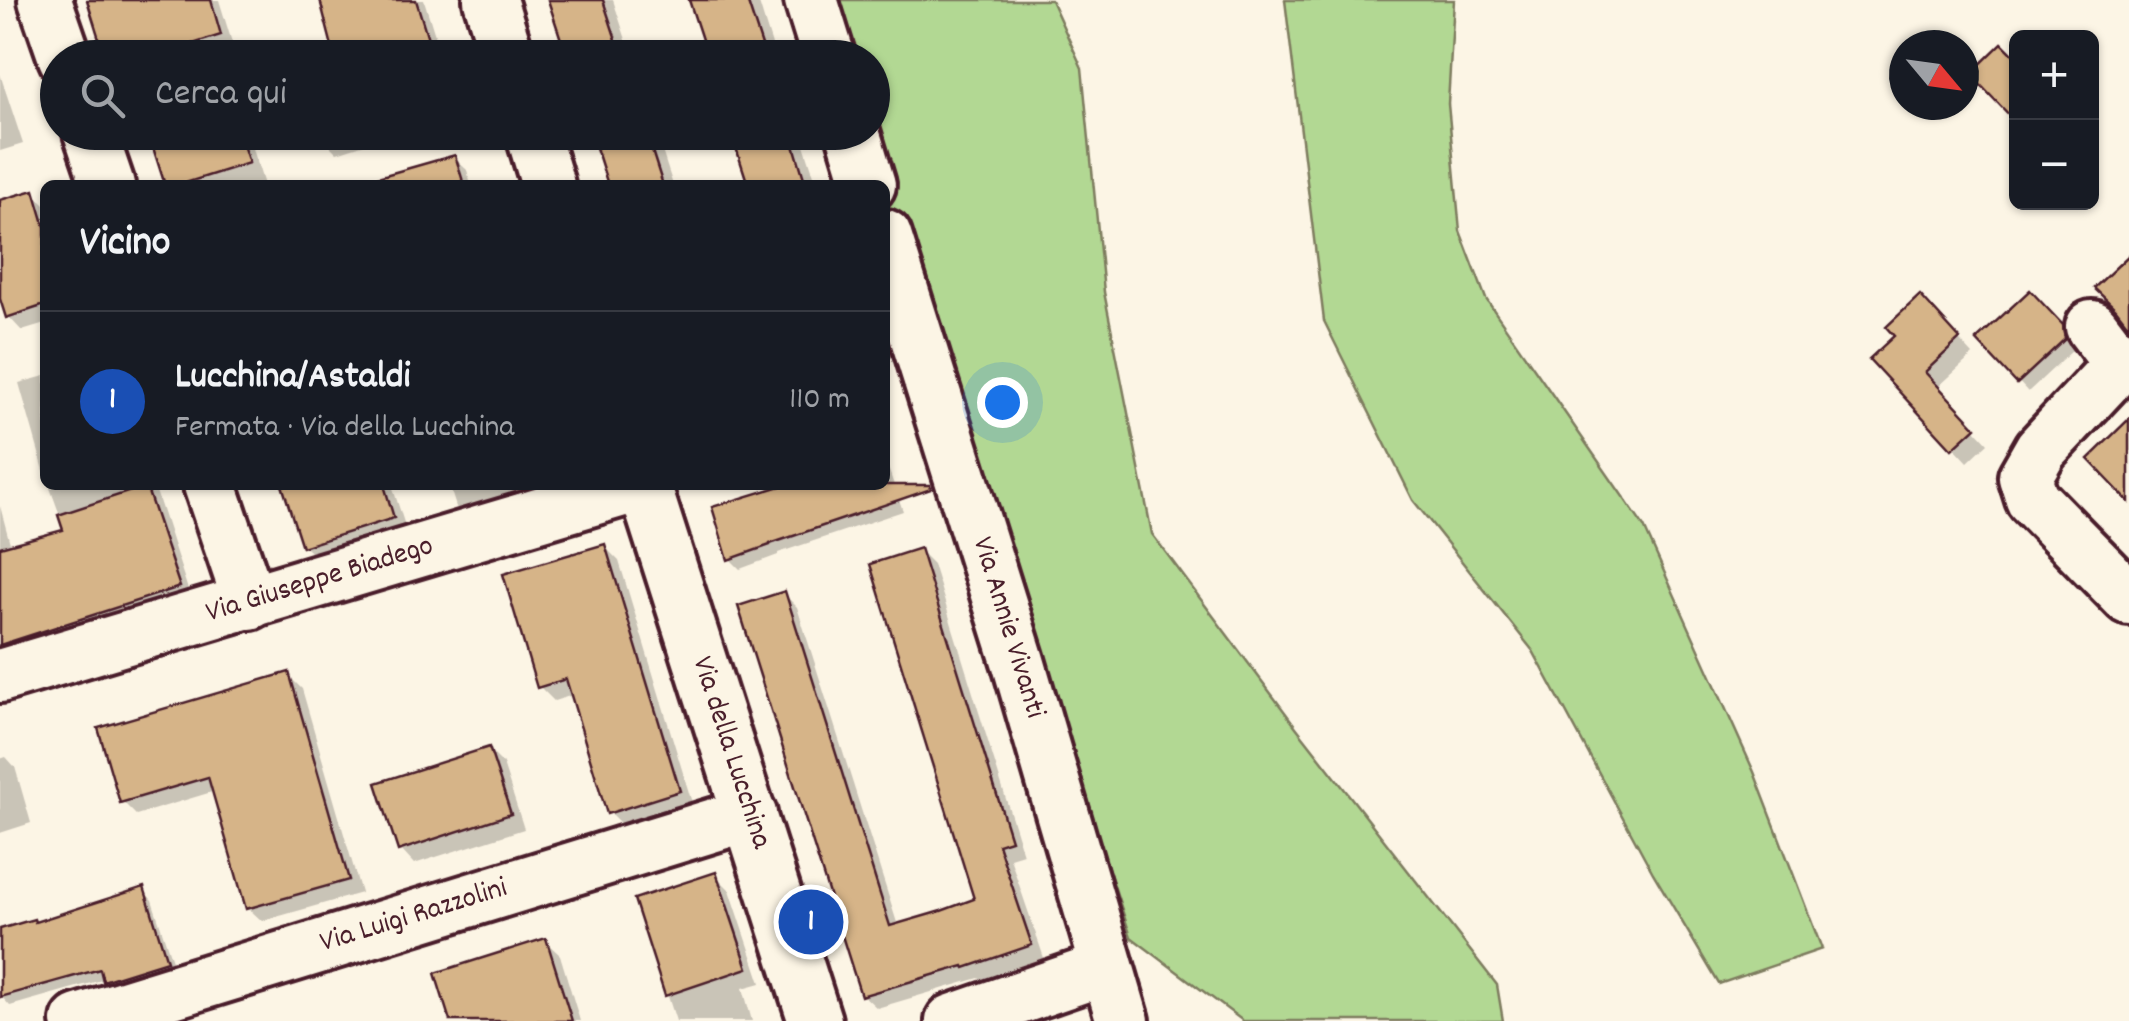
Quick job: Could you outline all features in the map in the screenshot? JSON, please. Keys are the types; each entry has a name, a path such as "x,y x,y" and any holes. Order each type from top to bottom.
{"street":[{"path":"45,0 58,40"},
{"path":"490,0 502,40"},
{"path":"812,0 824,40"},
{"path":"96,150 106,180"},
{"path":"537,150 546,180"},
{"path":"858,150 867,180"},
{"name":"Via Annie Vivanti","path":"890,270 901,345 1018,661 1123,1021"},
{"path":"2092,327 2114,356 2113,372 2041,449 2025,477 2032,499 2129,598"},
{"path":"212,490 250,602"},
{"name":"Via Giuseppe Biadego","path":"0,676 625,490"},
{"name":"Via della Lucchina","path":"644,490 816,1021"},
{"name":"Via Luigi Razzolini","path":"78,1021 750,814"},
{"path":"952,1021 1106,968"}],"green space":[{"path":"825,0 1051,0 1082,68 1104,292 1152,534 1497,985 1503,1021 1243,1021 1131,937 890,210 890,180 882,180 876,150 890,150 890,40 838,40"},
{"path":"1285,0 1454,0 1448,104 1460,231 1486,299 1644,527 1754,772 1822,949 1719,984 1653,873 1533,651 1413,500 1324,321"}],"building":[{"path":"87,0 211,0 221,35 205,40 99,40"},
{"path":"320,0 416,0 428,40 330,40"},
{"path":"548,0 603,0 616,40 561,40"},
{"path":"689,0 747,0 760,40 702,40"},
{"path":"2002,43 2009,50 2009,115 1979,83 1979,65"},
{"path":"154,150 245,150 249,163 195,180 163,180"},
{"path":"597,150 652,150 661,180 606,180"},
{"path":"737,150 795,150 804,180 746,180"},
{"path":"455,155 462,180 378,180"},
{"path":"34,190 40,210 40,307 6,318 0,299 0,200"},
{"path":"2129,255 2129,326 2094,288"},
{"path":"2030,290 2063,325 2065,339 2017,384 1976,340"},
{"path":"1920,295 1960,339 1925,372 1976,427 1952,449 1869,359 1894,336 1886,327"},
{"path":"2129,419 2129,502 2088,459"},
{"path":"890,485 930,485 931,489 728,560 712,507 768,490 890,490"},
{"path":"134,490 147,490 180,587 0,645 0,547 63,530 58,515"},
{"path":"284,490 386,490 394,518 302,547"},
{"path":"605,544 680,791 607,814 566,679 537,688 503,574"},
{"path":"920,548 1011,840 998,844 1032,945 861,996 738,606 785,591 890,926 941,911 974,899 870,564"},
{"path":"289,672 349,880 246,909 208,777 120,803 98,728"},
{"path":"489,747 511,814 398,851 376,783"},
{"path":"716,872 748,968 665,996 634,899"},
{"path":"144,887 167,961 103,981 100,969 0,997 0,929 34,919 35,922"},
{"path":"546,938 572,1021 450,1021 435,973"}],"place":[{"name":"Lucchina/Astaldi","path":"811,922"}]}
